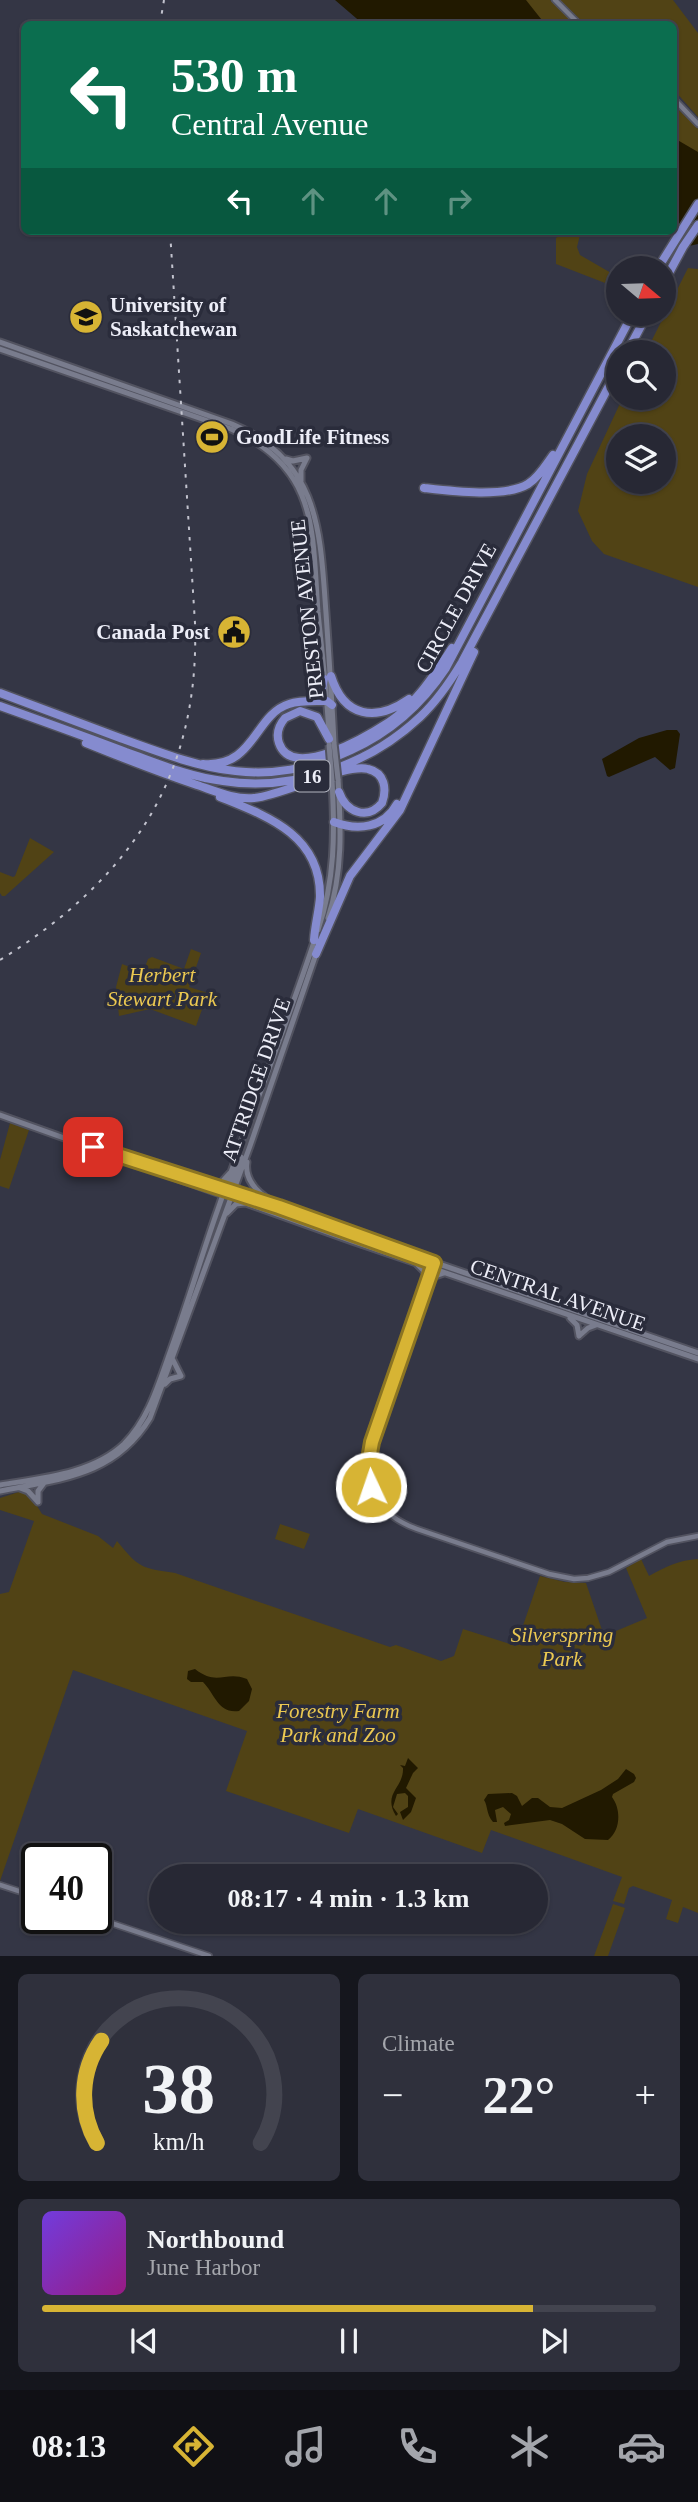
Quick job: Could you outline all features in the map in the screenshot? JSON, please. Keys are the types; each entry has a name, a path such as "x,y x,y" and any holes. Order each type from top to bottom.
{"highway":[{"path":"677,235 698,204"},
{"path":"676,260 698,225"},
{"path":"664,256 677,235"},
{"name":"CIRCLE DRIVE","path":"0,693 214,769 268,773 306,767 344,753 389,729 424,698 446,668 626,326"},
{"name":"CIRCLE DRIVE","path":"0,706 152,761 212,779 266,783 322,773 357,760 422,715 446,687 462,662 606,392"},
{"path":"424,488 453,493 522,487 540,474 574,424"},
{"path":"338,824 354,828 372,826 389,816 440,721 525,545"},
{"path":"331,742 317,717 300,711 285,718 278,735 282,749 295,758 311,758 362,738 393,719 432,678 467,629"},
{"path":"328,678 344,702 357,711 371,714 384,712 401,704 432,678"},
{"path":"313,701 321,694 328,678"},
{"path":"183,760 209,764 233,758 244,750 276,711 289,704 313,701 330,703"},
{"path":"0,706 265,816 287,829 310,857 317,875 320,898 314,940"},
{"path":"316,954 350,876 400,810 440,721"},
{"path":"162,773 226,794 248,798 278,793 358,768 374,771 381,777 385,789 380,806 365,813 350,809 339,792"}],"main road":[{"name":"PRESTON AVENUE","path":"0,342 232,424 260,438 283,458 300,481 313,506 320,537 335,780"},
{"name":"PRESTON AVENUE","path":"0,349 231,429 253,440 273,455 296,484 311,520 328,678"},
{"path":"283,458 293,461 307,458 302,467 300,481"},
{"name":"ATTRIDGE DRIVE","path":"0,1488 79,1475 99,1467 125,1450 143,1430 163,1387 223,1220 232,1171 314,940 330,887 338,824 335,780"},
{"name":"ATTRIDGE DRIVE","path":"0,1488 97,1462 117,1449 136,1429 150,1407 218,1210 250,1146 337,885 339,792 335,780"},
{"name":"CENTRAL AVENUE","path":"0,1115 209,1187 279,1207 433,1266 698,1353"},
{"path":"228,1193 246,1136"},
{"path":"250,1146 247,1177 265,1198 279,1207"},
{"path":"218,1210 216,1198 209,1187 221,1183 232,1171"},
{"name":"CENTRAL AVENUE","path":"228,1193 248,1203 433,1266 445,1273 698,1359"},
{"path":"223,1220 233,1206 248,1203"},
{"path":"415,1262 424,1271 427,1284"},
{"path":"427,1284 435,1276 445,1273"},
{"path":"565,1314 577,1325 579,1336 590,1326 598,1325"},
{"path":"163,1387 170,1380 181,1376 174,1367 173,1359"},
{"path":"17,1487 27,1491 38,1502 38,1491 46,1482"}],"street":[{"path":"555,0 576,21"},
{"path":"677,102 698,124"},
{"path":"433,1266 369,1454 368,1476 371,1487 388,1513 417,1529 549,1574 574,1579 598,1576 667,1542 698,1536"},
{"path":"0,1885 21,1892"},
{"path":"112,1923 209,1956"}],"green space":[{"path":"523,0 550,0 572,21 543,21"},
{"path":"560,0 673,0 698,33 698,117 677,93 677,21 582,21"},
{"path":"677,108 698,129 698,155 677,142"},
{"path":"560,235 580,235 577,247 580,255 606,270 606,283 556,264 556,238"},
{"path":"688,268 698,269 698,587 604,554 592,541 578,511 587,474 606,433 606,494 676,494 676,424 610,424 617,410 676,410 676,340 652,340 659,326 676,326 676,292"},
{"path":"30,838 54,852 2,896 0,872 15,876"},
{"name":"Herbert Stewart Park","path":"191,949 201,953 189,987 208,993 196,1026 150,1009 119,1016 116,987 122,964 143,972 148,959 152,957 184,969"},
{"path":"10,1123 29,1130 9,1189 0,1186 0,1160"},
{"name":"Forestry Farm Park and Zoo","path":"22,1491 31,1496 42,1514 98,1536 113,1548 117,1541 136,1562 148,1568 175,1573 390,1647 396,1645 441,1661 454,1656 463,1629 516,1646 540,1576 565,1582 586,1583 604,1636 647,1618 626,1568 641,1559 649,1576 672,1564 698,1559 698,1913 683,1907 678,1923 666,1919 672,1900 633,1886 629,1888 624,1904 613,1901 622,1877 491,1830 482,1853 358,1809 349,1833 226,1791 247,1731 73,1670 0,1881 0,1594 9,1592 34,1521 0,1510 0,1498"},
{"path":"280,1524 310,1534 304,1549 275,1539"},
{"path":"613,1904 625,1908 608,1956 594,1956"}],"shaded area":[{"path":"335,0 526,0 543,21 360,21"},
{"path":"677,140 698,152 698,244 689,246 675,235"},
{"path":"677,730 680,734 675,768 670,770 655,757 607,776 602,759 639,738"},
{"path":"195,1669 210,1677 233,1676 247,1679 252,1689 249,1701 239,1711 226,1709 203,1682 191,1682 187,1679 188,1671"},
{"path":"408,1758 418,1768 406,1788 416,1798 411,1812 403,1820 400,1812 408,1807 408,1796 405,1793 397,1794 393,1807 398,1814 396,1816 391,1802 402,1775 403,1768 400,1765 405,1766"},
{"path":"626,1769 636,1778 634,1782 613,1794 618,1819 615,1831 608,1840 585,1839 562,1824 550,1820 505,1826 504,1823 509,1820 511,1814 503,1807 495,1810 497,1822 493,1822 484,1800 488,1794 512,1793 517,1796 522,1806 532,1798 538,1798 550,1807 562,1808 601,1790 618,1779"}],"railway":[{"path":"160,21 164,0"},
{"path":"0,960 46,929 86,895 120,859 148,820 170,777 185,730 193,679 195,623 170,235"}],"place":[{"name":"University of Saskatchewan","path":"86,317"},
{"name":"GoodLife Fitness","path":"212,437"},
{"name":"Canada Post","path":"234,632"}],"route":[{"path":"93,1147 279,1207 434,1263 372,1442 368,1465 371,1487"}],"park label":[{"name":"Silverspring Park","path":"562,1647"}]}
